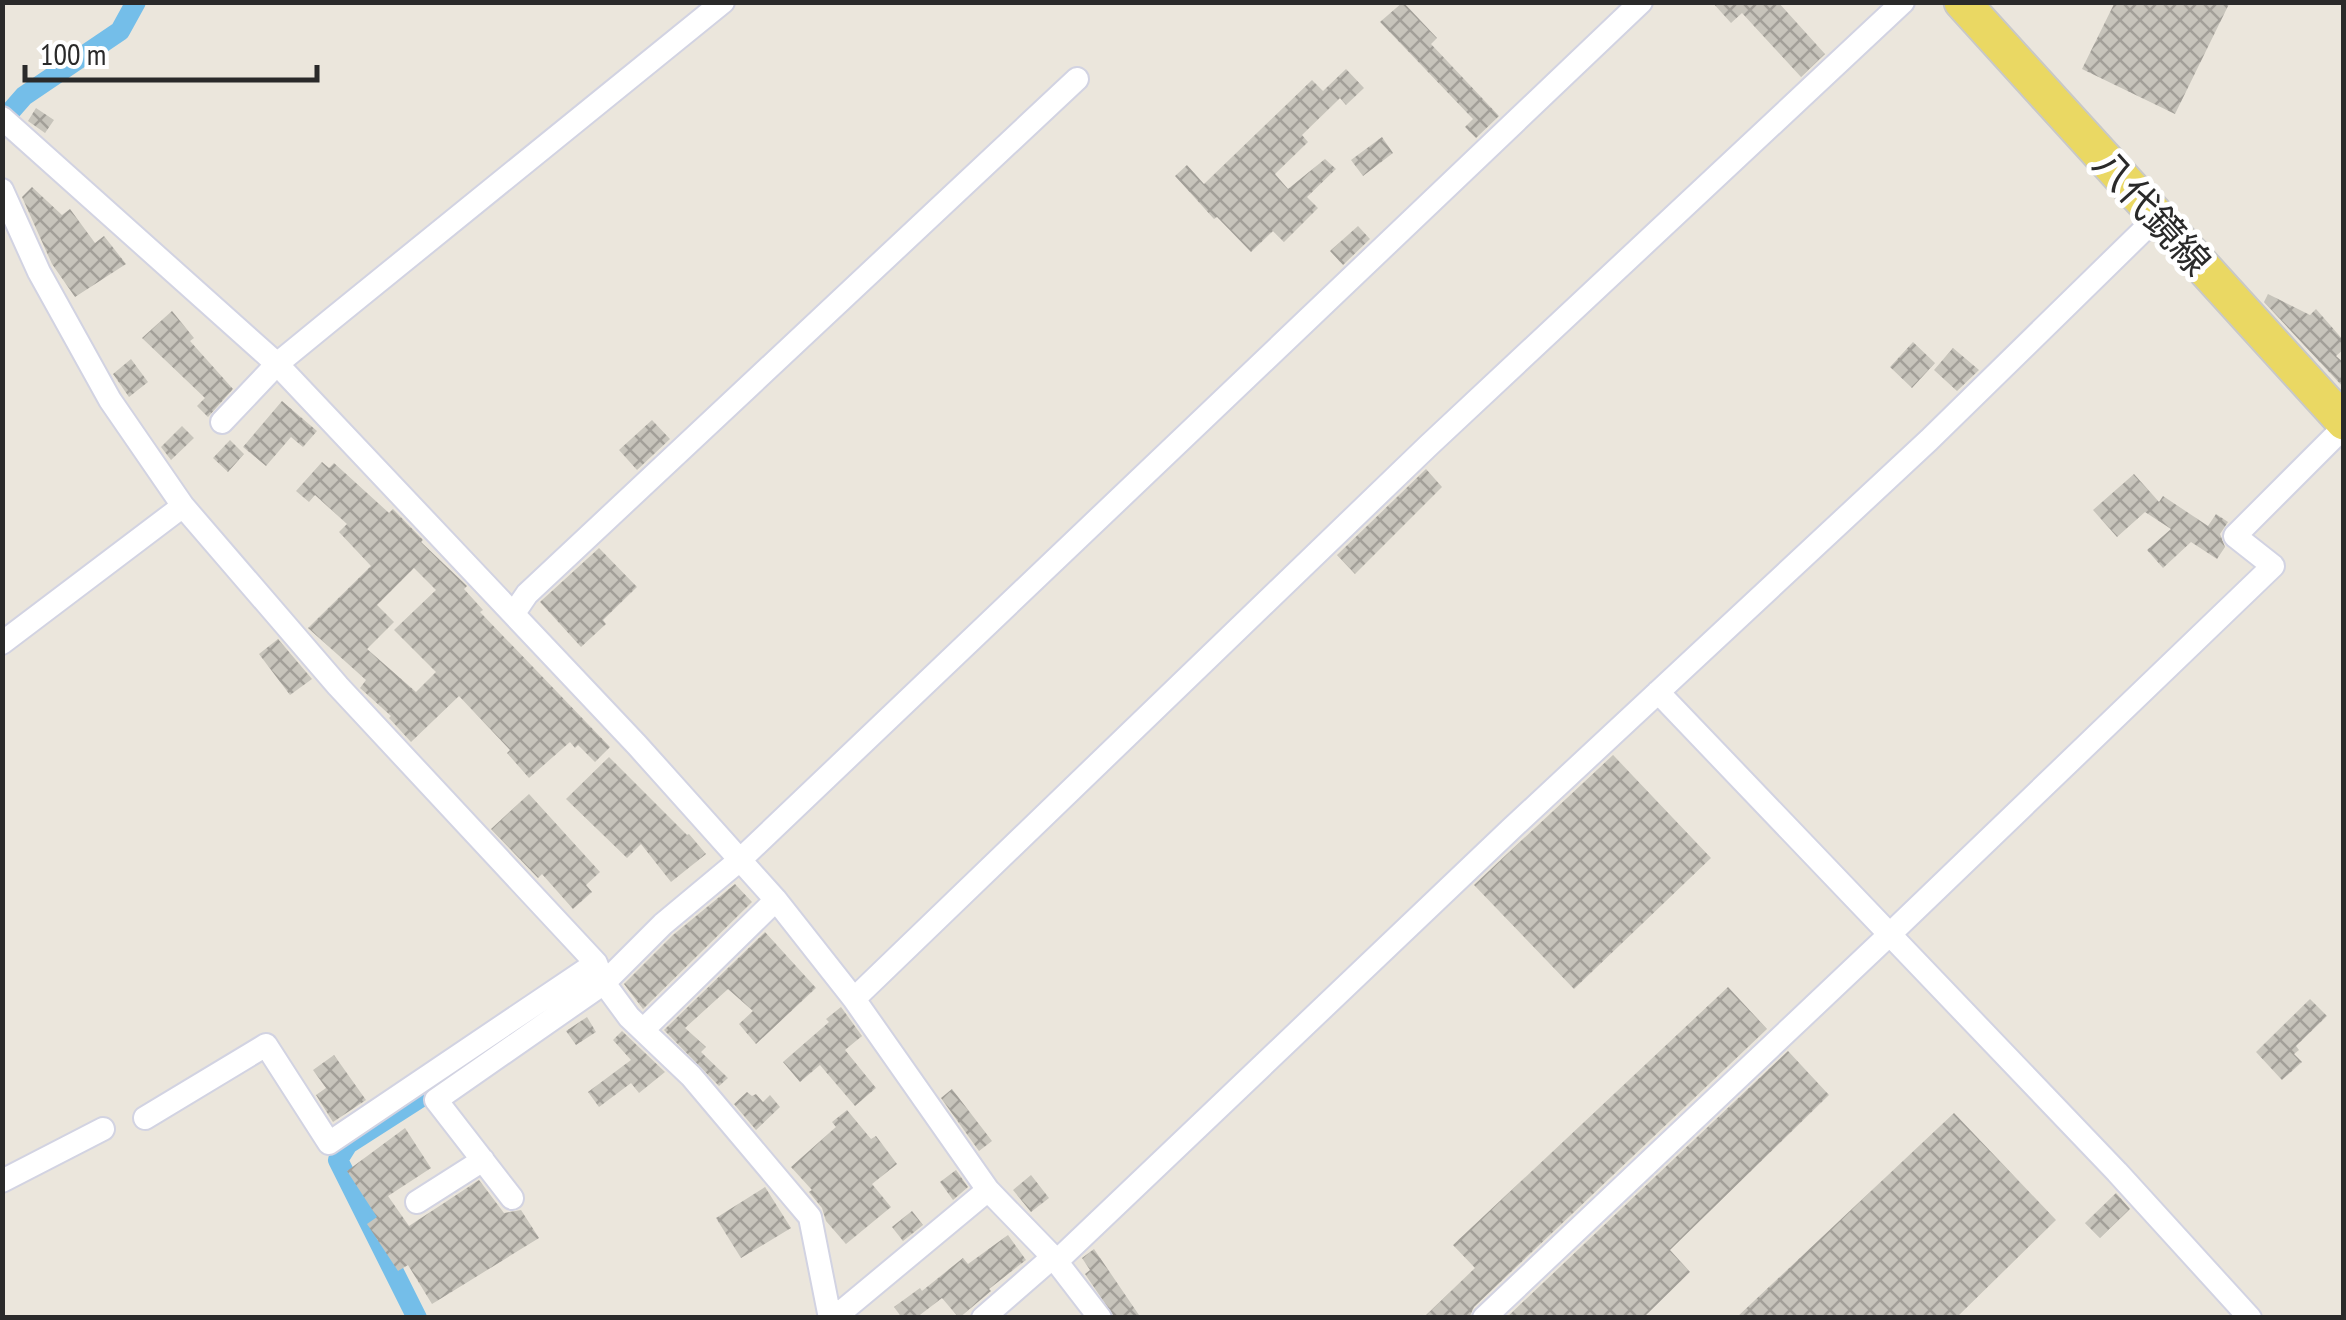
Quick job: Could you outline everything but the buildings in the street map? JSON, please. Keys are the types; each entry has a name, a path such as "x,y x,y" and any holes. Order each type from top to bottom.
{"main road":[{"name":"八代鏡線","path":"1962,2 2344,424"}],"street":[{"path":"222,422 277,364 724,2"},
{"path":"512,1198 436,1100 741,859 1641,2"},
{"path":"854,999 1414,460 1903,2"},
{"path":"514,613 527,594 1077,79"},
{"path":"2,118 277,364 741,859 854,999 988,1190 1054,1259 1100,1318"},
{"path":"2,190 39,272 110,400 183,506 338,686 600,973 643,1030 691,1076 810,1216 832,1318 988,1190"},
{"path":"983,1318 1054,1259 1930,440 2157,217"},
{"path":"1484,1318 2273,566 2235,536 2344,424"},
{"path":"2,644 183,506"},
{"path":"1658,692 2117,1172 2250,1318"},
{"path":"643,1030 715,964 776,900"},
{"path":"144,1118 266,1045 329,1142 600,973"},
{"path":"2,1180 103,1129"},
{"path":"417,1202 482,1160"}],"waterway":[{"path":"10,112 24,96 120,31 136,2"},
{"path":"417,1318 338,1160 348,1144 451,1078"}]}
